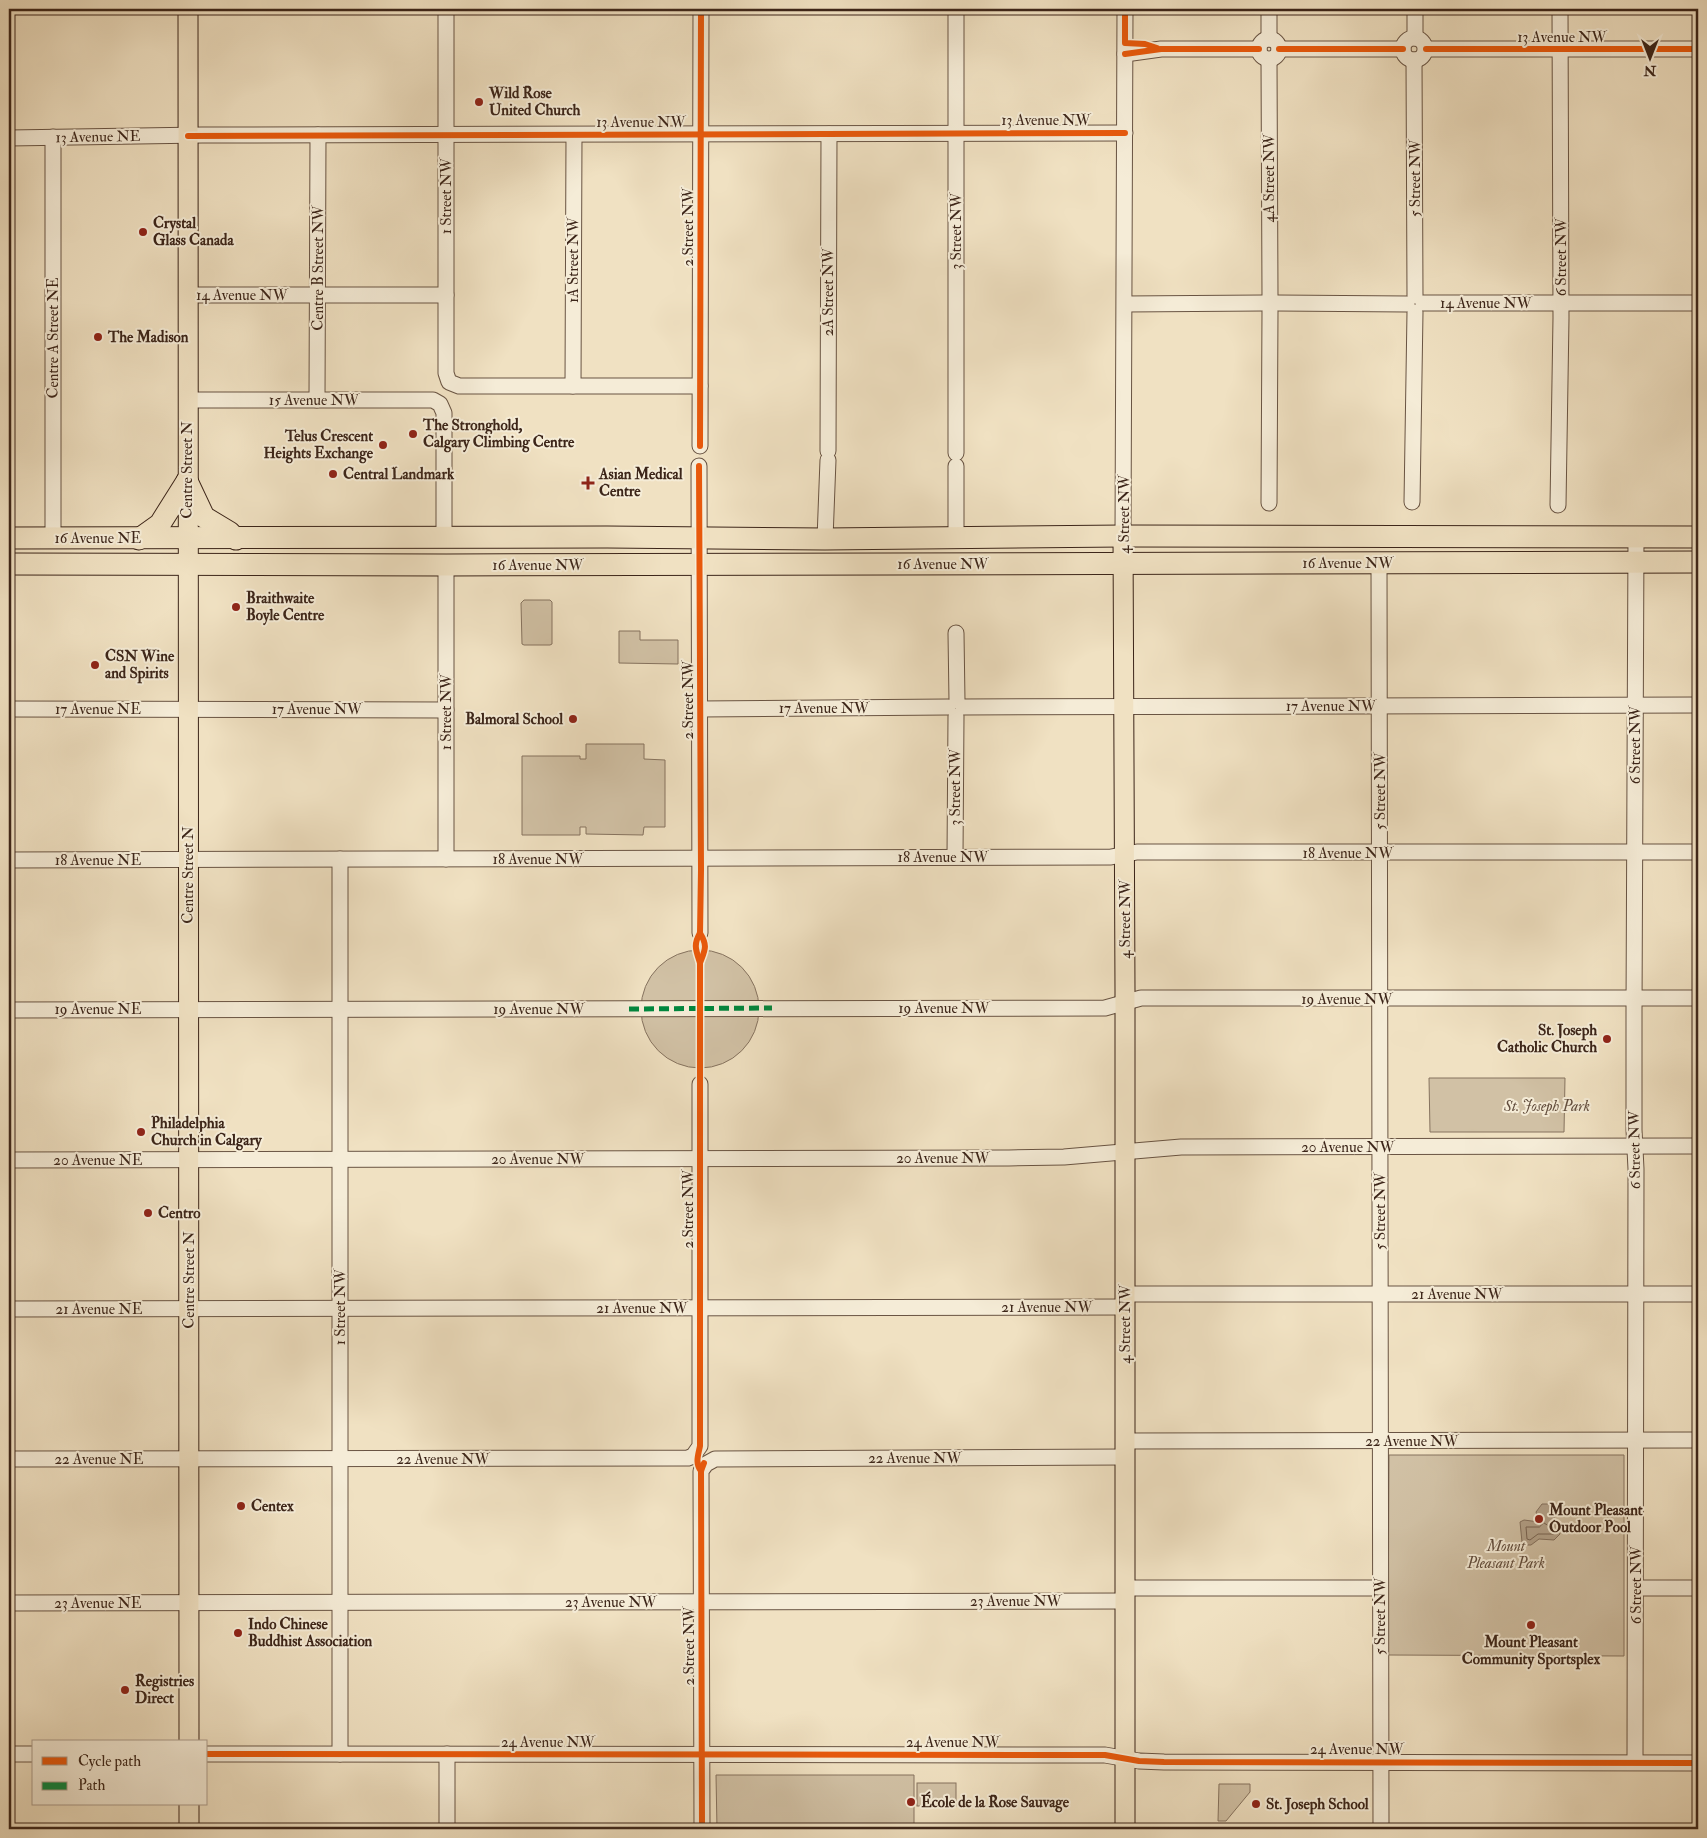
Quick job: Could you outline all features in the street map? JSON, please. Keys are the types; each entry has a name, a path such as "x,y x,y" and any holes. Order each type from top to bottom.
{"highway":[{"path":"139,539 160,524 187,481"},
{"path":"187,481 204,517 229,532 236,539"},
{"name":"16 Avenue NW","path":"187,538 1698,537"},
{"name":"16 Avenue NE","path":"9,538 187,538"},
{"name":"16 Avenue NW","path":"187,564 1698,562"},
{"name":"16 Avenue NE","path":"9,564 187,564"}],"main road":[{"name":"Centre Street N","path":"188,9 189,1740"},
{"name":"4 Street NW","path":"1123,536 1125,1829"},
{"path":"189,1806 189,1829"}],"street":[{"name":"1 Street NW","path":"446,9 446,373 449,382 459,386 573,386"},
{"name":"2 Street NW","path":"700,446 701,9"},
{"name":"3 Street NW","path":"956,9 956,538"},
{"name":"4 Street NW","path":"1123,536 1125,9"},
{"name":"4A Street NW","path":"1269,9 1269,503"},
{"path":"1415,9 1415,38"},
{"name":"6 Street NW","path":"1558,505 1561,303 1560,9"},
{"path":"1125,48 1269,49 1423,56 1426,49 1421,40 1415,38 1405,42 1409,55"},
{"name":"13 Avenue NW","path":"1426,49 1698,49"},
{"name":"5 Street NW","path":"1409,55 1415,304 1412,502"},
{"name":"13 Avenue NW","path":"188,136 1125,132"},
{"name":"1A Street NW","path":"573,386 574,134"},
{"name":"2A Street NW","path":"825,539 828,456 829,134"},
{"name":"Centre B Street NW","path":"317,400 318,135"},
{"name":"13 Avenue NE","path":"9,138 188,136"},
{"name":"Centre A Street NE","path":"52,538 53,137"},
{"name":"14 Avenue NW","path":"188,295 446,294"},
{"name":"14 Avenue NW","path":"1125,304 1698,303"},
{"path":"573,386 700,386"},
{"name":"15 Avenue NW","path":"187,400 433,400 440,404 444,413 444,537"},
{"name":"2 Street NW","path":"700,466 700,933"},
{"name":"6 Street NW","path":"1635,1762 1634,998 1636,537"},
{"name":"5 Street NW","path":"1379,563 1381,1829"},
{"name":"1 Street NW","path":"446,565 446,859"},
{"name":"3 Street NW","path":"955,857 956,633"},
{"name":"17 Avenue NW","path":"700,709 1698,705"},
{"name":"17 Avenue NE","path":"9,709 188,709"},
{"name":"17 Avenue NW","path":"188,709 446,710"},
{"name":"18 Avenue NW","path":"188,859 1110,857 1137,852 1698,852"},
{"name":"18 Avenue NE","path":"9,860 188,859"},
{"name":"1 Street NW","path":"340,859 340,1754"},
{"name":"19 Avenue NW","path":"188,1009 1105,1008 1141,998 1698,998"},
{"name":"19 Avenue NE","path":"9,1010 188,1009"},
{"name":"2 Street NW","path":"696,1453 700,1446 700,1084"},
{"name":"20 Avenue NW","path":"188,1160 1009,1158 1064,1157 1181,1147 1698,1146"},
{"name":"20 Avenue NE","path":"9,1160 188,1160"},
{"name":"21 Avenue NW","path":"189,1308 701,1308 1381,1294 1698,1294"},
{"name":"21 Avenue NE","path":"9,1309 189,1308"},
{"name":"22 Avenue NW","path":"706,1464 716,1459 1381,1441 1698,1440"},
{"name":"22 Avenue NW","path":"189,1459 688,1458 696,1453"},
{"name":"22 Avenue NE","path":"9,1459 189,1459"},
{"name":"2 Street NW","path":"702,1829 701,1472 706,1464"},
{"name":"23 Avenue NW","path":"188,1602 701,1602 1125,1595 1380,1588"},
{"path":"1636,1588 1698,1588"},
{"name":"23 Avenue NE","path":"9,1603 188,1602"},
{"path":"9,1754 32,1754"},
{"name":"24 Avenue NW","path":"208,1754 1111,1755 1139,1761 1164,1762 1698,1762"},
{"path":"447,1754 447,1829"}],"green space":[{"path":"524,600 550,600 552,602 552,644 522,644 521,603"},
{"path":"619,631 640,631 640,640 678,640 678,664 619,663"},
{"path":"586,744 644,744 644,759 665,760 665,827 644,827 643,835 586,834 586,827 580,827 580,835 522,835 522,756 580,756 580,759 586,759"},
{"path":"700,950 723,954 742,967 755,986 759,1009 755,1032 742,1051 723,1064 700,1068 677,1064 658,1051 645,1032 641,1009 645,986 658,967 677,954"},
{"name":"St. Joseph Park","path":"1429,1078 1565,1078 1564,1132 1430,1132"},
{"name":"Mount Pleasant Park","path":"1389,1455 1624,1455 1624,1656 1388,1655"},
{"path":"716,1775 914,1775 914,1829 717,1829"},
{"path":"917,1783 956,1783 956,1806 917,1806"},
{"path":"1219,1784 1250,1784 1250,1792 1226,1821 1218,1821"}],"water":[{"path":"1542,1504 1549,1504 1554,1509 1555,1516 1552,1522 1559,1527 1560,1534 1554,1540 1539,1539 1531,1545 1525,1545 1522,1542 1520,1522 1524,1520 1539,1522 1536,1512"}],"marked path":[{"path":"629,1009 772,1008"}],"cycle path":[{"path":"700,446 701,9"},
{"path":"1125,9 1125,43 1145,44 1157,48"},
{"path":"1125,54 1161,49 1259,49"},
{"path":"1279,49 1403,49"},
{"path":"1426,49 1698,49"},
{"path":"188,136 1125,133"},
{"path":"699,466 701,870 700,933 696,941 696,948 700,963"},
{"path":"700,933 705,948 700,963 700,1446 698,1465 701,1471"},
{"path":"702,1829 701,1471 704,1463"},
{"path":"208,1754 1105,1755 1139,1761 1164,1762 1698,1763"}],"place":[{"name":"Wild Rose United Church","path":"479,102"},
{"name":"Crystal Glass Canada","path":"143,232"},
{"name":"The Madison","path":"98,337"},
{"name":"The Stronghold, Calgary Climbing Centre","path":"413,434"},
{"name":"Telus Crescent Heights Exchange","path":"383,445"},
{"name":"Central Landmark","path":"333,474"},
{"name":"Asian Medical Centre","path":"588,483"},
{"name":"Braithwaite Boyle Centre","path":"236,607"},
{"name":"CSN Wine and Spirits","path":"95,665"},
{"name":"Balmoral School","path":"573,719"},
{"name":"St. Joseph Catholic Church","path":"1607,1039"},
{"name":"Philadelphia Church in Calgary","path":"141,1132"},
{"name":"Centro","path":"148,1213"},
{"name":"Centex","path":"241,1506"},
{"name":"Mount Pleasant Outdoor Pool","path":"1539,1519"},
{"name":"Mount Pleasant Community Sportsplex","path":"1531,1625"},
{"name":"Indo Chinese Buddhist Association","path":"238,1633"},
{"name":"Registries Direct","path":"125,1690"},
{"name":"École de la Rose Sauvage","path":"911,1802"},
{"name":"St. Joseph School","path":"1256,1804"}]}
